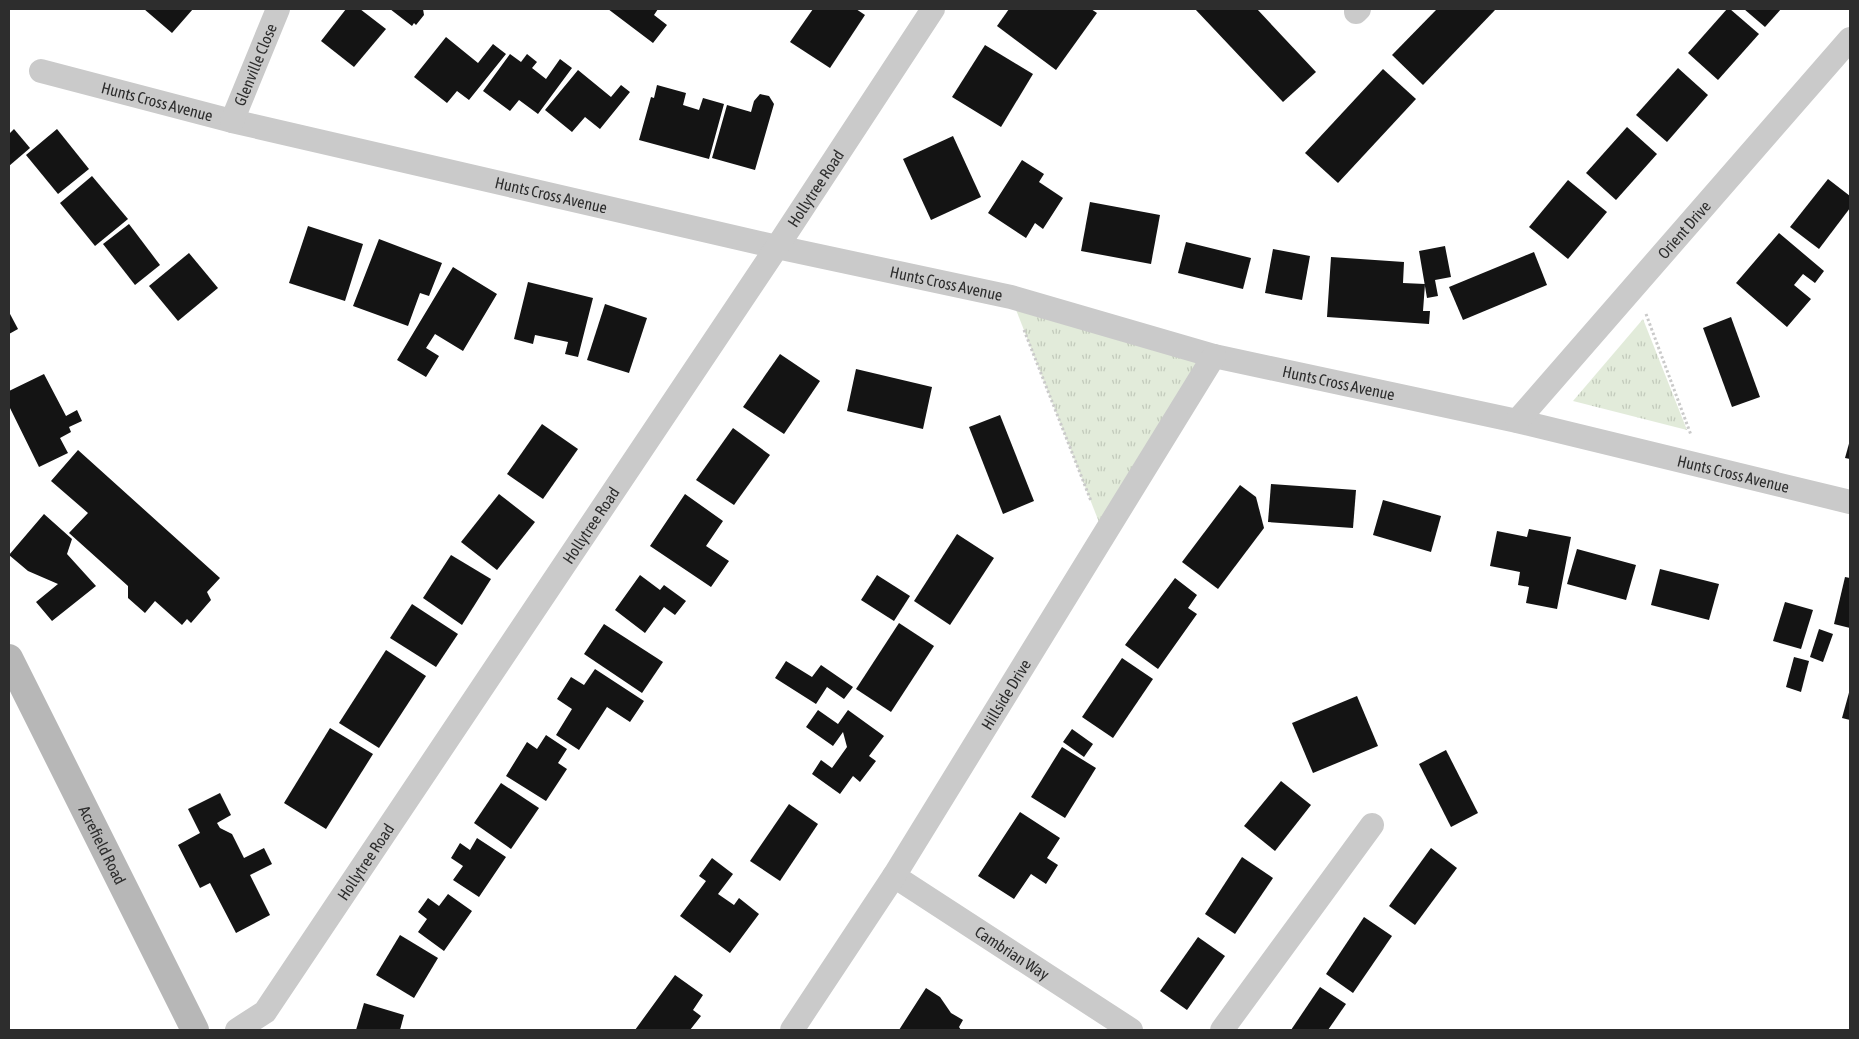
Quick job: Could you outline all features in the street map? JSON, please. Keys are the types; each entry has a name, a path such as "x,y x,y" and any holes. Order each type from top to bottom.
{"main road":[{"name":"Acrefield Road","path":"9,658 195,1030"}],"street":[{"name":"Glenville Close","path":"232,121 278,9"},
{"name":"Hollytree Road","path":"237,1030 265,1012 778,247 933,9"},
{"name":"Orient Drive","path":"1517,421 1850,39"},
{"name":"Hunts Cross Avenue","path":"41,71 232,121 778,247 1011,297 1214,356 1517,421 1850,502"},
{"name":"Hillside Drive","path":"792,1030 894,876 1214,356"},
{"path":"1222,1030 1372,825"},
{"name":"Cambrian Way","path":"894,876 1131,1030"}],"path":[{"path":"1627,295 1645,311 1692,437 1687,462"},
{"path":"1011,297 1104,535"}],"green space":[{"path":"1011,297 1214,356 1104,535"},
{"path":"1643,319 1687,430 1573,401"}],"building":[{"path":"144,9 193,9 172,33"},
{"path":"346,9 360,9 386,29 354,67 321,41"},
{"path":"390,9 423,9 424,15 416,25 414,23 412,26"},
{"path":"608,9 658,9 654,15 667,25 653,43"},
{"path":"813,9 856,9 865,15 830,68 790,42"},
{"path":"1009,9 1091,9 1097,13 1056,70 997,26"},
{"path":"1195,9 1257,9 1316,72 1283,102"},
{"path":"1437,9 1496,9 1423,85 1392,55"},
{"path":"1727,9 1730,9 1759,34 1718,80 1688,53"},
{"path":"1744,9 1781,9 1765,27"},
{"path":"446,37 478,63 493,44 506,54 469,100 457,91 447,103 414,77"},
{"path":"985,45 1033,74 1001,127 952,97"},
{"path":"510,54 521,62 527,54 537,62 532,68 546,79 560,59 572,68 538,114 519,100 510,111 483,91"},
{"path":"1678,68 1708,95 1667,142 1636,115"},
{"path":"1383,69 1416,99 1338,183 1305,153"},
{"path":"578,70 611,97 621,85 630,92 600,129 585,117 572,132 545,110"},
{"path":"657,85 686,93 683,105 699,110 703,98 724,104 709,159 639,140 651,97 654,98"},
{"path":"760,94 769,96 774,104 755,170 712,158 727,105 751,112 754,101"},
{"path":"1627,127 1657,154 1616,200 1586,173"},
{"path":"14,129 30,148 9,166 9,134"},
{"path":"57,129 89,169 58,194 26,155"},
{"path":"953,136 981,197 931,220 903,159"},
{"path":"1022,160 1044,174 1039,182 1063,198 1043,229 1035,223 1026,238 988,213"},
{"path":"92,176 128,219 95,246 60,203"},
{"path":"1828,179 1850,196 1850,208 1819,249 1790,227"},
{"path":"1568,180 1607,212 1568,259 1529,227"},
{"path":"1090,202 1160,215 1151,264 1081,251"},
{"path":"129,224 160,265 135,285 103,244"},
{"path":"308,226 363,244 345,301 289,283"},
{"path":"1779,233 1824,271 1815,283 1803,274 1794,285 1811,299 1787,327 1736,283"},
{"path":"379,239 442,263 429,296 420,293 408,326 353,306"},
{"path":"1186,242 1251,258 1243,289 1178,273"},
{"path":"1445,246 1451,277 1435,280 1438,296 1427,298 1419,251"},
{"path":"1273,249 1310,256 1302,300 1265,293"},
{"path":"1534,252 1547,285 1463,320 1449,287"},
{"path":"189,253 218,288 178,321 149,286"},
{"path":"1331,257 1404,262 1403,283 1425,284 1423,311 1430,311 1429,324 1327,317"},
{"path":"453,267 497,294 463,351 435,334 426,348 439,356 426,377 397,360"},
{"path":"528,282 593,298 578,357 565,354 568,342 535,335 533,344 514,339"},
{"path":"605,304 647,318 629,373 587,360"},
{"path":"9,312 18,329 9,334"},
{"path":"1731,317 1760,397 1732,407 1703,328"},
{"path":"780,354 820,381 784,434 743,407"},
{"path":"856,369 932,387 923,429 847,411"},
{"path":"44,374 66,416 77,410 82,421 69,427 71,432 60,438 68,453 39,467 9,406 9,391"},
{"path":"1000,415 1034,501 1003,514 969,427"},
{"path":"542,424 578,449 543,499 507,474"},
{"path":"733,428 770,455 734,505 696,480"},
{"path":"1850,440 1850,459 1845,458"},
{"path":"78,450 220,578 207,592 211,600 191,623 187,619 182,625 155,601 145,613 128,598 128,586 69,533 88,513 51,481"},
{"path":"1271,484 1356,490 1353,528 1268,522"},
{"path":"1240,485 1256,497 1264,528 1218,589 1182,562"},
{"path":"499,494 535,522 497,570 461,542"},
{"path":"685,494 723,521 706,546 729,561 711,587 650,546"},
{"path":"1383,500 1441,516 1431,552 1373,535"},
{"path":"44,514 72,539 67,554 96,586 52,621 36,602 58,584 28,571 9,555"},
{"path":"1529,529 1571,537 1557,609 1526,603 1529,587 1518,585 1520,572 1490,566 1497,531 1527,537"},
{"path":"957,534 994,558 950,625 914,601"},
{"path":"1577,549 1636,565 1626,600 1567,584"},
{"path":"451,555 491,579 462,625 423,598"},
{"path":"1660,569 1719,584 1709,620 1651,605"},
{"path":"640,575 660,590 664,585 686,601 675,615 664,607 645,633 615,610"},
{"path":"877,575 910,596 894,621 861,600"},
{"path":"1845,577 1850,578 1850,628 1834,624"},
{"path":"1175,578 1197,595 1188,608 1197,614 1158,669 1125,645"},
{"path":"1785,602 1813,610 1801,649 1773,641"},
{"path":"412,604 458,634 436,667 390,638"},
{"path":"899,623 934,646 891,712 856,689"},
{"path":"604,624 663,662 642,693 584,654"},
{"path":"1819,629 1833,634 1823,662 1810,657"},
{"path":"386,650 426,676 379,748 339,723"},
{"path":"1794,657 1809,661 1801,692 1786,687"},
{"path":"1122,658 1153,679 1113,738 1082,717"},
{"path":"786,661 812,677 821,665 853,687 844,699 827,687 816,704 775,678"},
{"path":"595,669 644,701 630,722 607,707 579,750 556,735 572,709 557,699 571,677 584,685"},
{"path":"1850,689 1850,720 1842,718"},
{"path":"1357,696 1378,746 1313,773 1292,723"},
{"path":"818,710 838,724 848,710 884,736 869,756 876,761 860,782 853,776 840,794 812,774 821,760 832,768 847,747 843,732 833,746 806,727"},
{"path":"330,728 373,754 326,829 284,803"},
{"path":"1072,729 1093,744 1084,757 1063,742"},
{"path":"546,735 567,749 558,763 567,769 546,801 506,776 527,742 537,749"},
{"path":"1062,747 1096,768 1065,818 1031,797"},
{"path":"1446,750 1478,813 1451,827 1419,764"},
{"path":"1281,781 1311,805 1275,851 1244,826"},
{"path":"501,783 539,808 511,849 474,823"},
{"path":"220,793 231,815 217,823 220,828 232,834 244,858 264,848 272,864 250,875 270,915 236,933 210,883 200,888 178,845 200,833 188,809"},
{"path":"789,804 818,824 780,881 750,861"},
{"path":"1020,812 1060,838 1047,858 1058,865 1046,884 1031,874 1014,899 978,876"},
{"path":"477,838 506,857 479,897 453,880 463,866 451,858 460,843 470,850"},
{"path":"1431,848 1457,868 1415,925 1389,906"},
{"path":"1242,857 1273,878 1235,934 1205,914"},
{"path":"712,858 733,874 718,894 734,905 739,898 759,914 730,953 680,916 706,881 699,876"},
{"path":"448,894 472,911 444,951 418,932 427,919 418,912 428,898 439,906"},
{"path":"1364,917 1392,936 1353,993 1326,974"},
{"path":"400,935 438,958 414,998 376,975"},
{"path":"1198,937 1225,956 1187,1010 1160,991"},
{"path":"675,975 703,995 693,1010 701,1016 690,1030 635,1030"},
{"path":"1320,987 1346,1004 1328,1030 1291,1030"},
{"path":"926,988 940,997 951,1013 963,1020 959,1027 961,1030 899,1030"},
{"path":"364,1003 404,1015 400,1030 356,1030"}]}
